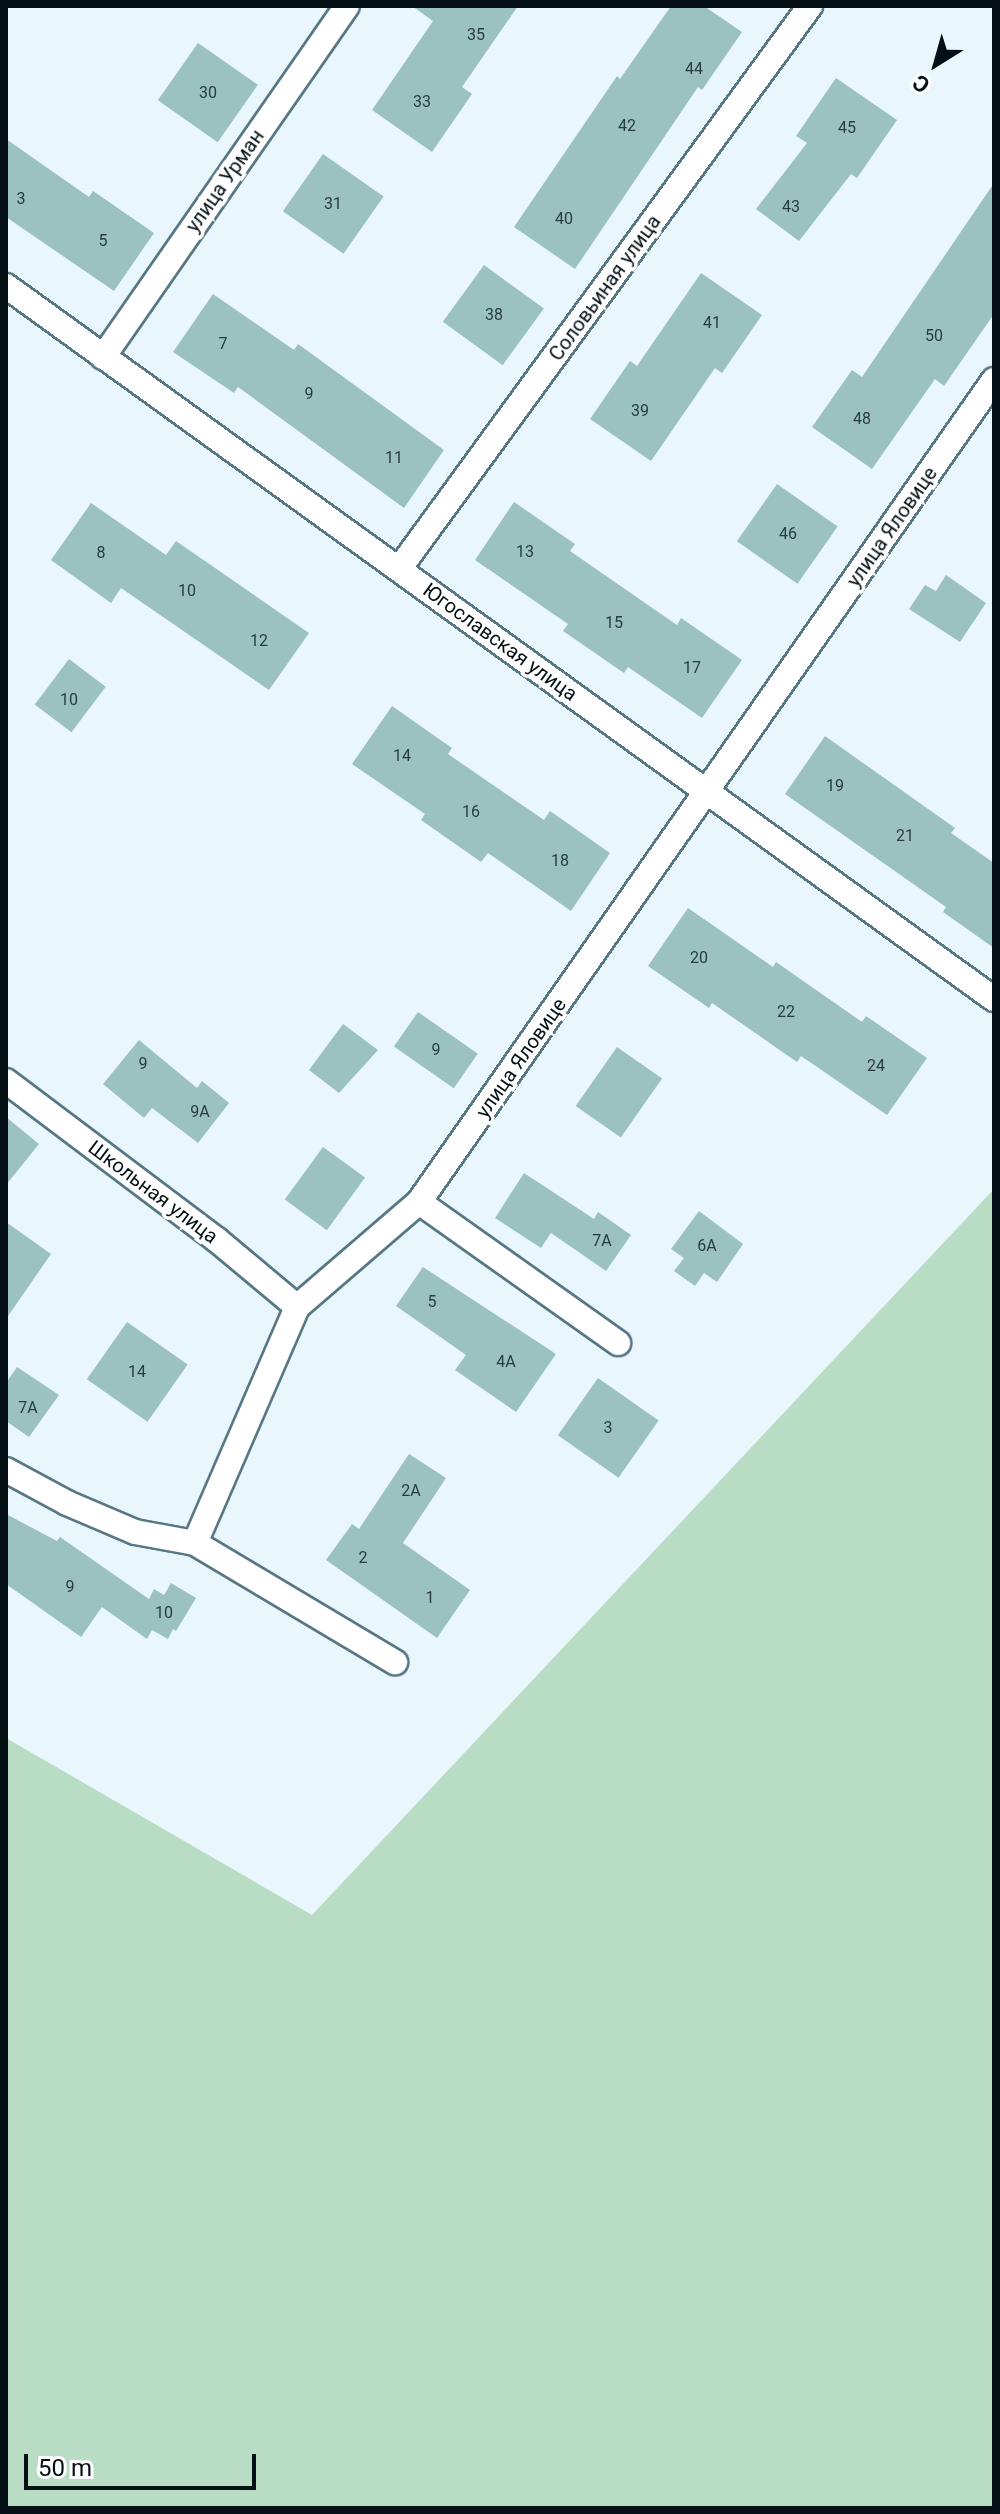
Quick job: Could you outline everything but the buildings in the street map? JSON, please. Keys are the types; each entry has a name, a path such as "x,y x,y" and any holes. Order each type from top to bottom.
{"street":[{"name":"улица Урман","path":"103,357 347,6"},
{"name":"Соловьиная улица","path":"399,569 810,6"},
{"name":"Югославская улица","path":"6,286 994,999"},
{"name":"улица Яловице","path":"195,1543 297,1307 419,1202 994,380"},
{"name":"Школьная улица","path":"6,1081 217,1240 297,1307"},
{"path":"419,1202 618,1343"},
{"path":"6,1470 67,1503 135,1532 195,1543 395,1662"}],"green space":[{"path":"994,1189 994,2508 6,2508 6,1738 312,1915"}]}
